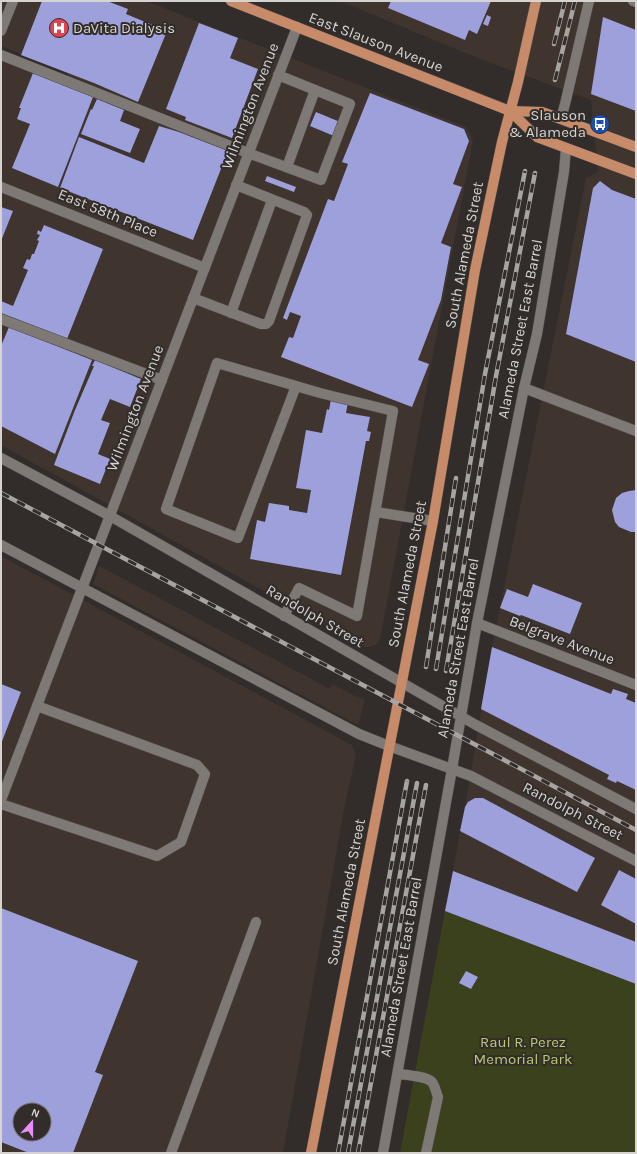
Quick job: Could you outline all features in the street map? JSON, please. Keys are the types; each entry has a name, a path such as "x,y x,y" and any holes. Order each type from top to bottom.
{"main road":[{"name":"East Slauson Avenue","path":"231,1 510,111 542,112 636,147"},
{"name":"South Alameda Street","path":"311,1153 433,521 475,270 502,142 536,1"},
{"name":"East Slauson Avenue","path":"510,111 537,137 636,174"}],"street":[{"path":"1,31 12,1"},
{"path":"560,119 566,100 589,1"},
{"name":"Wilmington Avenue","path":"1,800 297,27"},
{"path":"1,54 248,153 321,180 350,104 278,75"},
{"path":"287,167 315,90"},
{"name":"Alameda Street East Barrel","path":"383,1153 477,623 524,388 537,334 562,186 566,148"},
{"path":"193,298 261,324 266,324 269,322 307,220 307,215 304,212 236,185"},
{"name":"East 58th Place","path":"1,187 205,268"},
{"path":"231,313 272,200"},
{"path":"1,319 162,380"},
{"path":"284,616 299,588 357,616 394,411 296,386 217,363 166,509 238,538 296,386"},
{"path":"524,388 636,432"},
{"name":"Randolph Street","path":"1,458 110,516 461,716 636,810"},
{"path":"376,512 433,521"},
{"name":"Randolph Street","path":"1,545 359,734 471,776 636,861"},
{"name":"Belgrave Avenue","path":"477,623 636,685"},
{"path":"1,804 157,856 181,842 205,774 197,765 37,706"},
{"path":"171,1153 256,922"},
{"path":"398,1074 426,1079 432,1082 435,1088 438,1097 426,1153"}],"shaded area":[{"path":"1,1 146,1 466,127 473,140 380,640 377,644 370,647 365,647 1,445 1,60 62,85 68,73 1,46"},
{"path":"340,1 636,1 636,984 445,911 465,807 492,647 586,178 598,172 591,100 480,59"},
{"path":"1,556 352,745 356,755 345,804 283,1153 1,1153"},
{"path":"99,566 330,689 332,684 357,697 365,699 358,725 93,584"}],"green space":[{"name":"Raul R. Perez Memorial Park","path":"445,911 636,984 636,1153 400,1153"}],"building":[{"path":"42,1 107,1 128,9 126,14 167,31 138,102 94,83 21,55"},
{"path":"391,1 491,1 477,34 469,30 465,40 388,8"},
{"path":"487,15 491,17 488,26 483,24"},
{"path":"603,17 636,30 636,111 591,94"},
{"path":"199,23 238,38 230,58 258,69 232,138 185,120 186,117 166,109"},
{"path":"33,73 93,97 58,187 12,168 30,124 17,119 21,108 19,108"},
{"path":"370,93 464,129 469,141 453,184 462,187 441,243 451,247 441,300 418,360 429,364 412,407 281,357 289,337 293,338 301,316 290,312 287,320 283,318 328,199 334,201 348,164 342,162"},
{"path":"97,99 124,110 120,121 140,129 130,153 81,134 91,109 92,110"},
{"path":"316,112 340,122 334,136 310,126"},
{"path":"159,126 228,151 193,240 60,188 79,137 144,163"},
{"path":"267,176 296,187 294,192 265,181"},
{"path":"600,181 612,190 636,199 636,362 566,334 593,188"},
{"path":"1,207 13,211 1,241"},
{"path":"44,225 103,249 67,339 1,313 1,301 13,306 28,270 23,268 27,259 30,260 32,254 34,254 39,241 37,240 40,235 37,234 38,230 41,232"},
{"path":"9,327 92,360 55,454 1,426 1,346"},
{"path":"95,360 141,379 130,407 110,399 101,420 110,423 98,454 110,459 100,484 54,465 94,366 92,366"},
{"path":"331,399 348,402 346,413 370,417 367,431 371,432 369,441 366,441 341,575 250,559 257,520 265,522 269,503 289,506 289,510 307,513 311,490 296,488 306,430 322,433 327,409 329,410"},
{"path":"636,490 636,532 631,532 619,527 615,522 612,510 616,498 622,493"},
{"path":"533,584 582,603 570,634 500,608 507,589 528,597"},
{"path":"492,647 611,694 613,689 628,694 626,699 636,703 636,790 617,781 616,783 607,779 609,775 481,709"},
{"path":"1,684 21,692 1,744"},
{"path":"475,798 483,798 595,858 577,892 460,831 465,807 468,802"},
{"path":"619,870 636,879 636,924 601,905"},
{"path":"453,871 636,942 636,984 445,911"},
{"path":"1,908 138,961 95,1072 103,1075 73,1153 29,1153 1,1142"},
{"path":"466,971 478,977 471,989 459,983"}],"railway":[{"path":"554,44 565,1"},
{"path":"555,80 575,1"},
{"path":"436,669 485,374 525,171"},
{"path":"446,671 496,376 535,173"},
{"path":"426,667 456,478"},
{"path":"1,493 636,830"},
{"path":"338,1153 407,781"},
{"path":"348,1153 417,783"},
{"path":"358,1153 426,785"}],"place":[{"name":"DaVita Dialysis","path":"59,28"},
{"name":"Slauson & Alameda","path":"600,124"}]}
